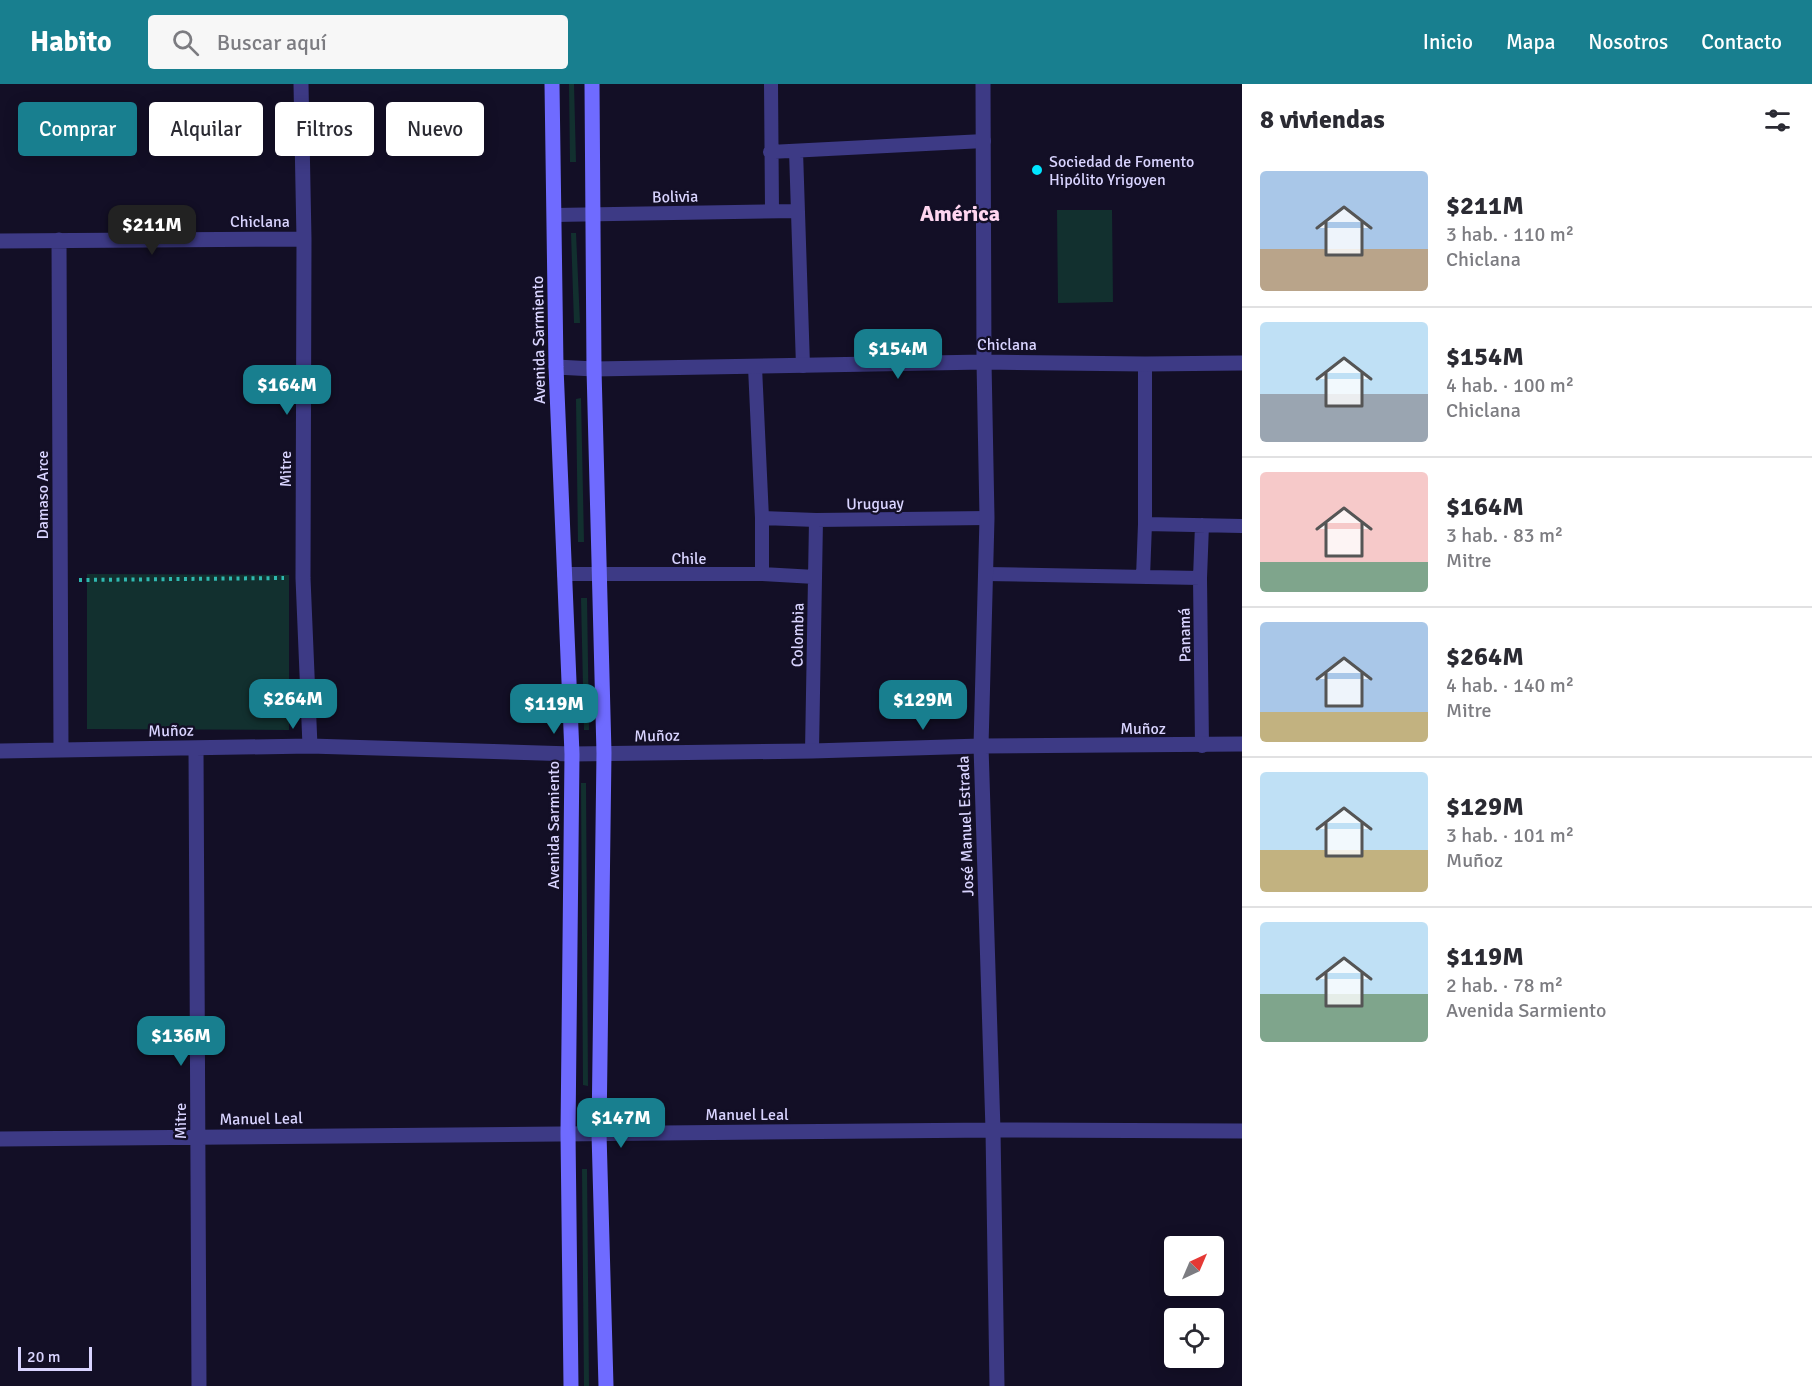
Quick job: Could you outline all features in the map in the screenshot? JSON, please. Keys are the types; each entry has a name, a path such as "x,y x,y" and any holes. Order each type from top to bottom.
{"main road":[{"name":"Avenida Sarmiento","path":"552,84 555,367 572,754 568,1133 571,1386"},
{"path":"592,84 594,369 604,753 599,1133 606,1386"}],"street":[{"name":"Mitre","path":"301,84 304,239 303,578 310,746"},
{"name":"José Manuel Estrada","path":"983,84 987,518 981,746 993,1130 997,1386"},
{"name":"Chiclana","path":"0,241 304,239"},
{"name":"Damaso Arce","path":"59,240 60,750"},
{"name":"Chiclana","path":"555,367 594,369 984,362 1242,363"},
{"name":"Muñoz","path":"0,751 310,746 572,754 981,746 1242,744"},
{"name":"Mitre","path":"196,748 199,1386"},
{"name":"Manuel Leal","path":"0,1139 993,1130 1242,1131"}],"lane":[{"path":"771,84 772,210"},
{"path":"770,152 984,141"},
{"path":"796,151 803,366"},
{"name":"Bolivia","path":"554,215 798,211"},
{"path":"1143,577 1145,364"},
{"path":"755,366 762,518 762,574"},
{"name":"Uruguay","path":"762,518 816,520 987,518"},
{"name":"Colombia","path":"812,751 816,520"},
{"path":"1145,524 1242,526"},
{"name":"Panamá","path":"1202,525 1200,578 1202,746"},
{"name":"Chile","path":"564,574 762,574 815,577"},
{"path":"986,574 1200,578"}],"path":[{"path":"60,580 303,578"}],"green space":[{"path":"569,84 574,84 576,162 570,162"},
{"path":"1057,210 1112,210 1113,302 1058,303"},
{"path":"571,233 576,233 580,323 574,323"},
{"path":"581,398 584,542 578,542 576,399"},
{"path":"87,574 289,575 289,730 87,729"},
{"path":"581,598 587,598 589,730 584,730"},
{"path":"581,783 586,783 588,1086 583,1085"},
{"path":"582,1169 587,1169 589,1386 584,1386"}],"place":[{"name":"Sociedad de Fomento Hipólito Yrigoyen","path":"1037,170"}],"district":[{"name":"América","path":"960,213"}]}
